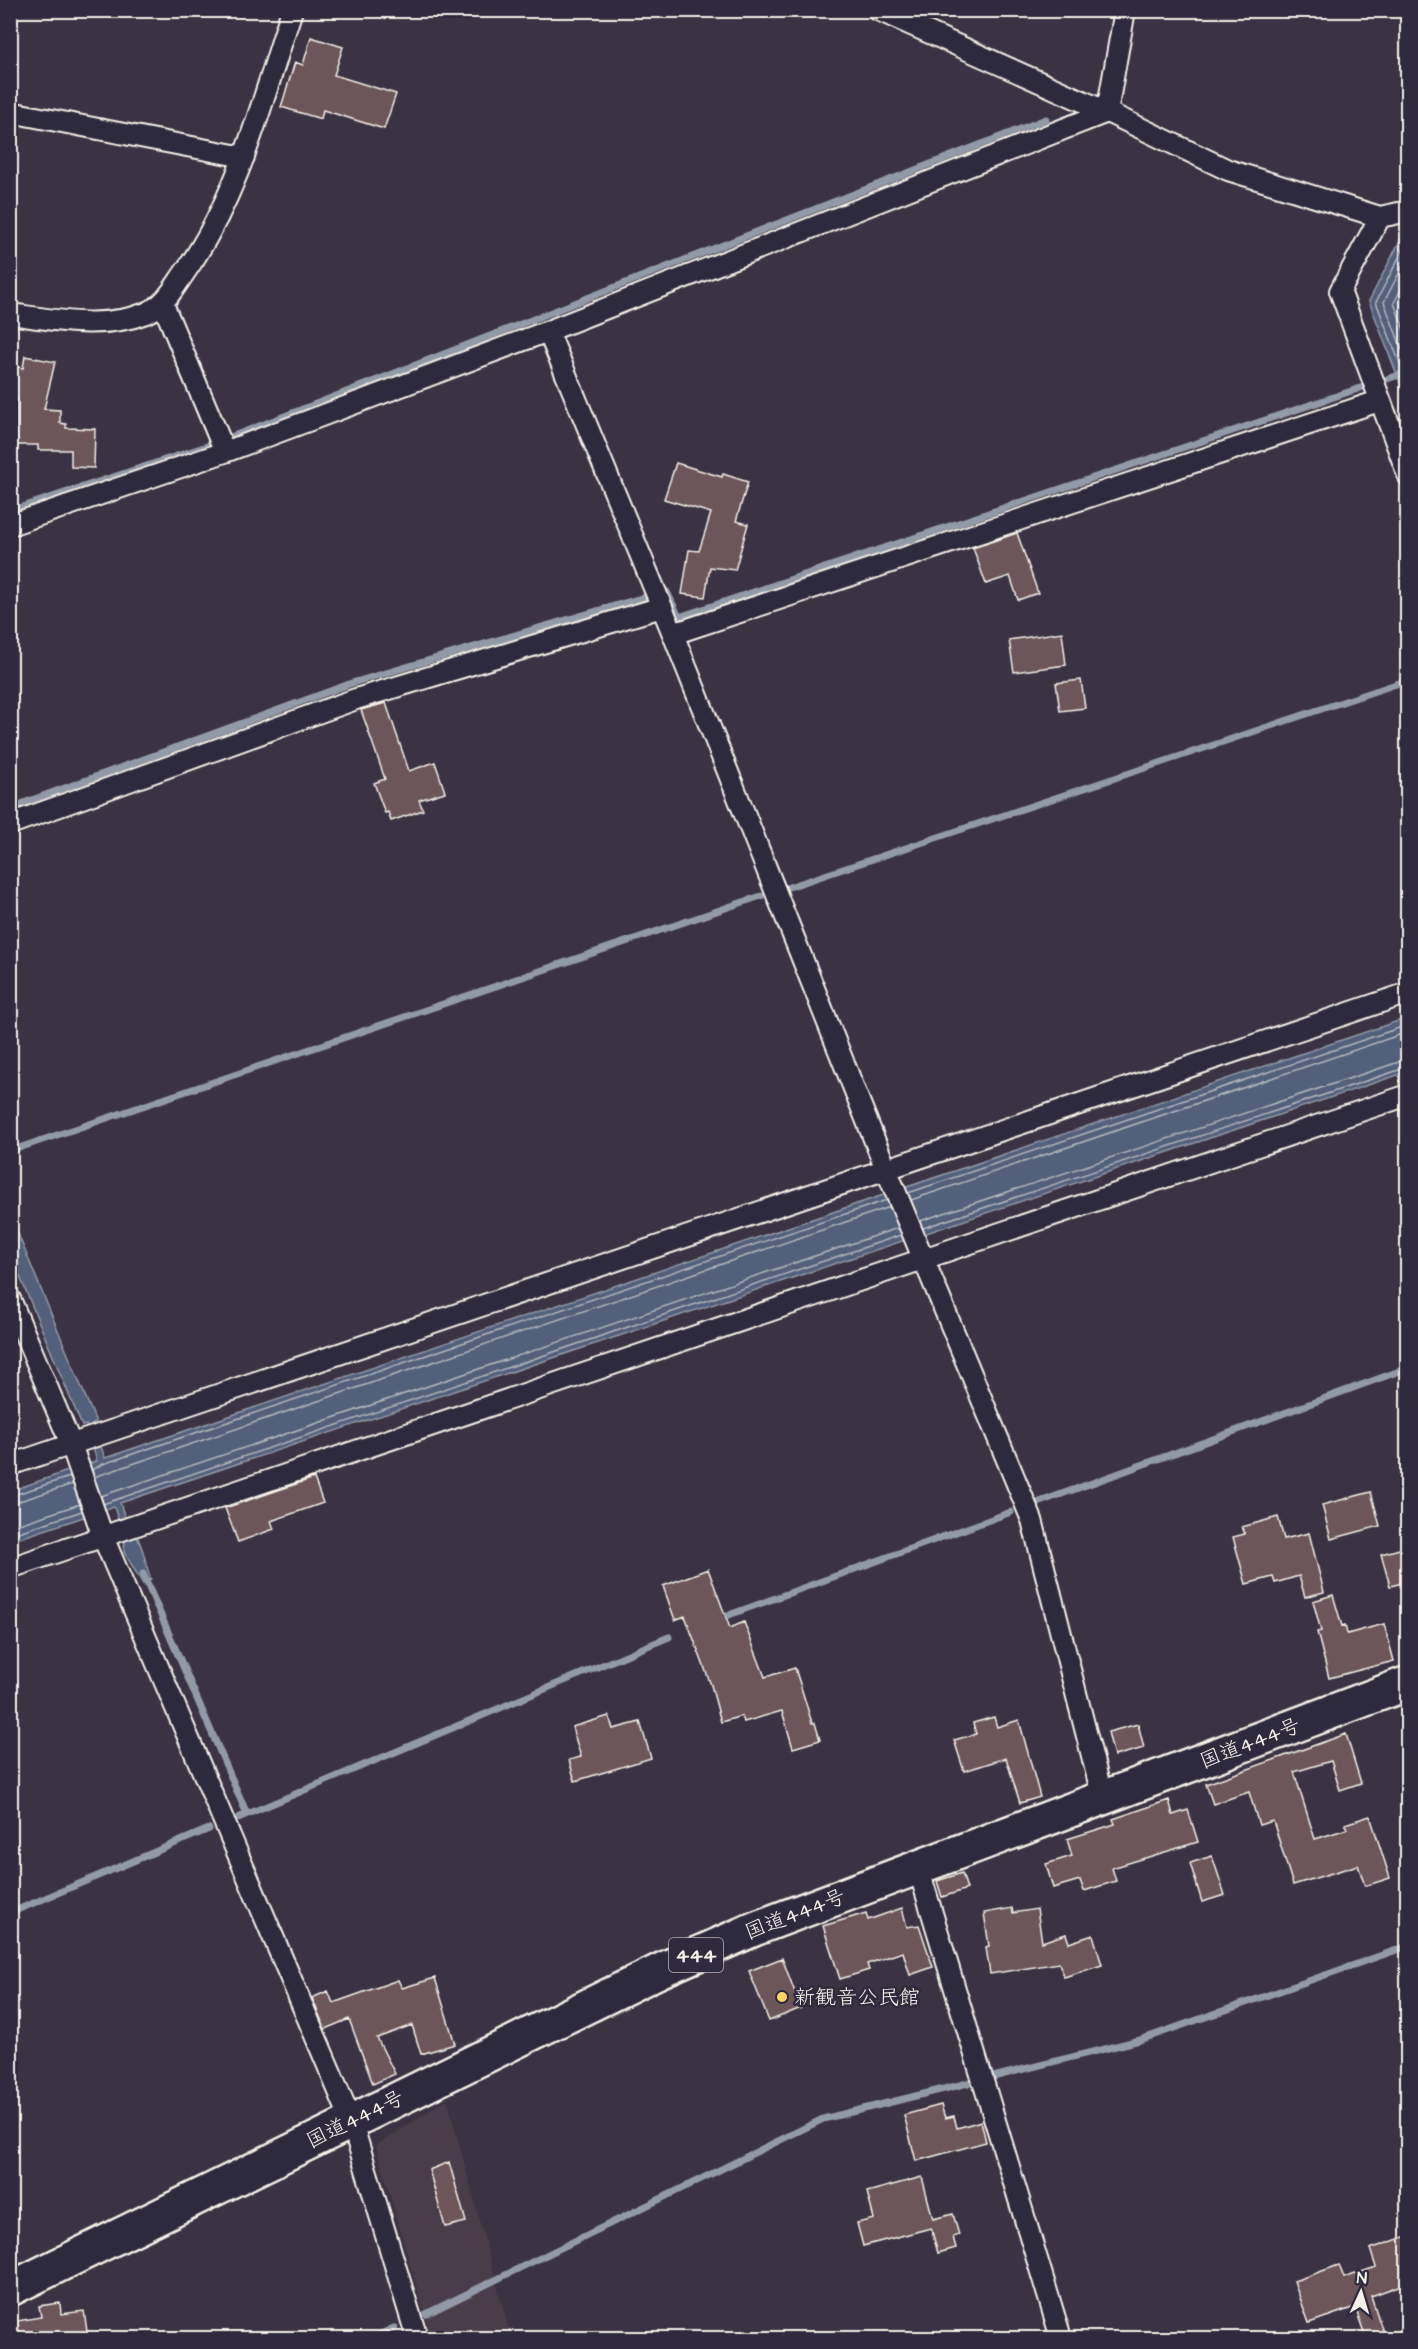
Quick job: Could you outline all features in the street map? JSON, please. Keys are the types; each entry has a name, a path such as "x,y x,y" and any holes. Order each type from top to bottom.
{"highway":[{"name":"国道444号","path":"10,2289 351,2120 659,1971 754,1929 1407,1683"}],"street":[{"path":"10,314 68,322 115,322 145,313 163,304 199,254 234,184 292,10"},
{"path":"878,10 1107,112 1228,170 1380,218 1407,211"},
{"path":"1107,112 1125,10"},
{"path":"10,112 244,157"},
{"path":"10,525 225,452 548,330 1107,112"},
{"path":"1380,218 1340,291 1407,475"},
{"path":"163,304 225,452"},
{"path":"548,330 673,634 889,1175 1032,1520 1103,1799"},
{"path":"673,634 1375,389"},
{"path":"10,825 356,699 662,607"},
{"path":"10,1465 83,1444 889,1175 1407,993"},
{"path":"10,1568 113,1530 921,1251 1407,1095"},
{"path":"10,1299 83,1444 113,1530 351,2120 417,2338"},
{"path":"918,1866 1061,2338"}],"shaded area":[{"path":"447,2099 511,2338 401,2338 428,2326 376,2146"}],"water":[{"path":"1408,234 1407,401 1369,301 1403,235"},
{"path":"1407,1018 1407,1072 120,1503 131,1535 135,1534 140,1544 151,1579 143,1584 124,1552 125,1540 114,1507 11,1541 10,1491 97,1461 86,1425 82,1426 11,1255 11,1217 96,1422 93,1424 105,1458"}],"building":[{"path":"311,37 343,47 334,75 396,94 384,129 323,110 321,119 281,107 295,62 303,65"},
{"path":"25,356 55,362 44,409 60,410 60,423 66,424 66,428 95,429 94,468 71,467 71,450 38,450 38,445 16,445 17,399 10,397 10,365 23,368"},
{"path":"676,463 748,482 736,521 748,524 735,570 710,567 705,597 682,594 689,550 699,551 711,513 664,499"},
{"path":"1017,533 1038,593 1018,600 1010,576 986,584 973,548"},
{"path":"1062,632 1066,665 1014,672 1009,640"},
{"path":"1081,680 1085,708 1060,711 1056,683"},
{"path":"386,703 409,771 435,762 445,792 419,800 423,810 391,821 388,812 385,813 374,783 385,779 361,710"},
{"path":"314,1478 323,1503 271,1521 274,1529 238,1542 225,1508"},
{"path":"1371,1492 1380,1526 1331,1539 1322,1505"},
{"path":"1278,1517 1284,1539 1309,1533 1324,1592 1305,1597 1299,1576 1275,1583 1273,1577 1246,1584 1233,1537 1245,1534 1242,1527"},
{"path":"1407,1547 1407,1582 1390,1586 1381,1554"},
{"path":"708,1569 730,1628 744,1622 765,1677 795,1668 812,1723 815,1723 820,1740 793,1748 782,1711 744,1722 742,1716 721,1722 711,1685 685,1616 675,1620 663,1586"},
{"path":"1333,1595 1342,1626 1345,1625 1347,1634 1384,1624 1394,1661 1329,1678 1317,1632 1321,1631 1313,1601"},
{"path":"609,1716 613,1729 640,1722 651,1758 575,1781 569,1760 581,1757 572,1727"},
{"path":"994,1717 997,1727 1019,1720 1040,1797 1020,1803 1006,1758 964,1771 954,1740 976,1734 973,1723"},
{"path":"1138,1724 1144,1748 1114,1756 1108,1732"},
{"path":"1346,1734 1361,1783 1340,1790 1331,1761 1294,1772 1315,1839 1347,1829 1345,1824 1370,1816 1390,1878 1365,1886 1358,1865 1293,1885 1273,1821 1259,1825 1249,1792 1213,1804 1206,1784"},
{"path":"1169,1800 1173,1815 1188,1810 1198,1842 1112,1868 1116,1881 1084,1891 1080,1880 1053,1888 1046,1864 1072,1856 1067,1839 1115,1824 1113,1819"},
{"path":"1212,1856 1225,1895 1202,1902 1190,1863"},
{"path":"962,1873 967,1889 942,1897 937,1881"},
{"path":"902,1908 907,1927 919,1925 933,1967 910,1975 903,1952 867,1964 869,1970 840,1979 823,1926 866,1913 868,1920"},
{"path":"1012,1908 1013,1913 1037,1909 1042,1942 1066,1934 1069,1943 1093,1935 1102,1965 1064,1977 1059,1963 990,1974 984,1913"},
{"path":"782,1958 801,2008 769,2021 749,1971"},
{"path":"435,1978 455,2044 421,2054 412,2025 377,2038 395,2074 373,2084 349,2019 325,2029 312,1998 328,1991 333,2003 398,1980 402,1988"},
{"path":"941,2105 945,2118 954,2116 957,2128 981,2121 986,2142 916,2161 904,2115"},
{"path":"449,2162 466,2222 445,2227 429,2170"},
{"path":"922,2177 933,2219 953,2214 959,2235 953,2237 956,2248 938,2253 931,2228 863,2246 857,2223 874,2219 867,2192"},
{"path":"1407,2236 1407,2283 1371,2296 1385,2338 1366,2338 1355,2307 1309,2323 1294,2281 1339,2265 1344,2278 1376,2267 1370,2249"},
{"path":"60,2303 61,2314 84,2311 88,2338 20,2338 17,2321 41,2317 39,2306"}],"waterway":[{"path":"231,437 1046,119"},
{"path":"667,592 679,617 1408,372"},
{"path":"10,511 210,445"},
{"path":"10,808 352,683 648,596"},
{"path":"789,887 1408,680"},
{"path":"10,1151 761,896"},
{"path":"1037,1503 1408,1368"},
{"path":"718,1619 1011,1512"},
{"path":"143,1574 247,1814"},
{"path":"238,1818 669,1637"},
{"path":"10,1913 209,1829"},
{"path":"993,2077 1140,2040 1408,1946"},
{"path":"426,2314 823,2119 968,2083"},
{"path":"372,2338 394,2328"}],"place":[{"name":"新観音公民館","path":"782,1997"}]}
